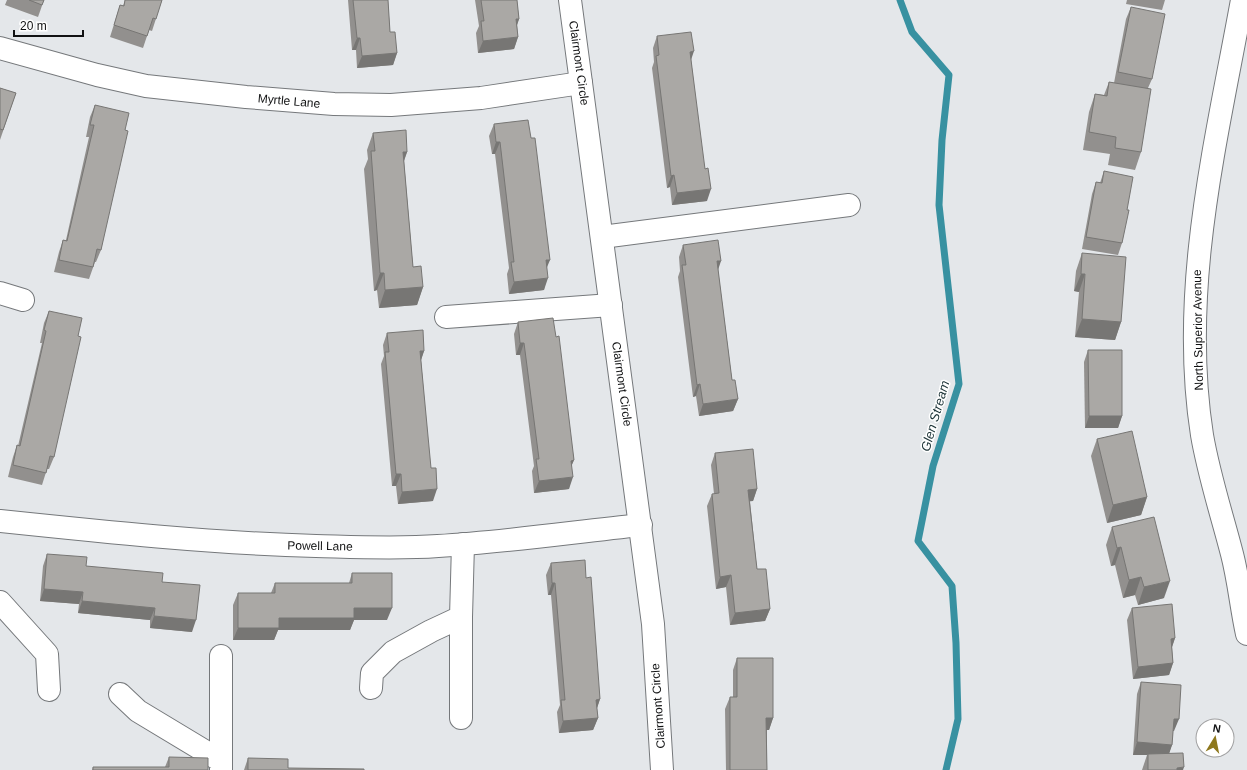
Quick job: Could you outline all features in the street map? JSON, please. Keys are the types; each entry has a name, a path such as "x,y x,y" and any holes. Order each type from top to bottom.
{"street":[{"name":"Clairmont Circle","path":"570,0 653,624 662,770"},
{"name":"North Superior Avenue","path":"1242,0 1204,211 1196,274 1195,349 1202,435 1240,590 1247,634"},
{"name":"Myrtle Lane","path":"0,48 97,75 146,86 326,104 391,105 481,98 582,83"},
{"path":"602,237 849,205"},
{"path":"0,293 23,300"},
{"path":"446,317 611,305"},
{"name":"Powell Lane","path":"0,521 146,536 253,544 361,547 437,546 463,544 641,525"},
{"path":"460,718 463,544"},
{"path":"0,602 47,654 49,690"},
{"path":"371,688 372,673 393,652 430,631 461,617"},
{"path":"221,656 221,765"},
{"path":"120,694 138,711 221,765"}],"building":[{"path":"29,0 44,0 42,5"},
{"path":"125,0 162,0 156,19 153,18 147,36 114,25 120,5 124,6"},
{"path":"353,0 388,0 390,32 395,32 397,53 362,56 360,38 357,38"},
{"path":"481,0 517,0 519,19 516,19 518,37 483,41 481,21 484,21"},
{"path":"1131,7 1165,14 1152,79 1118,72"},
{"path":"691,32 694,51 690,52 705,169 708,168 711,189 677,193 674,175 671,176 656,56 659,55 657,36"},
{"path":"1109,82 1151,89 1141,152 1115,148 1116,137 1089,132 1095,94 1107,96"},
{"path":"0,88 16,93 3,130 0,129"},
{"path":"95,105 129,113 125,130 128,131 101,250 97,249 93,267 59,260 63,240 67,241 94,125 90,125"},
{"path":"528,120 531,138 535,138 550,260 546,260 548,278 514,282 511,262 514,262 500,142 496,142 494,124"},
{"path":"406,130 407,152 403,152 413,267 421,266 423,287 385,290 384,273 380,273 371,151 375,151 373,133"},
{"path":"1104,171 1133,177 1127,210 1129,210 1122,243 1086,237 1096,182 1102,183"},
{"path":"718,240 721,261 717,261 732,380 735,380 738,399 703,404 700,384 697,385 682,265 686,265 683,245"},
{"path":"1082,253 1126,257 1121,322 1082,319 1085,274 1081,274"},
{"path":"49,311 82,318 78,336 81,337 54,457 50,456 46,473 13,465 17,445 20,446 46,331 44,330"},
{"path":"553,318 556,337 559,336 574,460 571,461 573,477 539,481 536,459 539,459 524,343 520,343 518,322"},
{"path":"423,330 424,351 420,351 431,468 436,468 437,489 402,492 401,474 396,474 385,352 389,352 387,333"},
{"path":"1088,350 1122,350 1122,416 1089,416"},
{"path":"1132,431 1147,497 1113,505 1097,439"},
{"path":"753,449 757,489 748,490 757,569 766,569 770,609 735,613 731,575 720,577 712,494 719,493 715,453"},
{"path":"1154,517 1170,581 1144,587 1141,577 1129,580 1121,547 1117,548 1112,527"},
{"path":"47,554 87,557 86,566 163,573 162,582 200,585 196,620 154,616 155,608 82,601 83,592 44,589"},
{"path":"585,560 586,578 591,577 600,699 596,700 598,718 563,721 561,700 565,700 555,583 552,583 551,563"},
{"path":"352,573 392,573 392,608 354,608 354,618 279,618 279,628 238,628 238,593 275,593 275,583 352,583"},
{"path":"1172,604 1175,638 1171,639 1173,663 1138,667 1132,608"},
{"path":"737,658 773,658 773,718 766,718 767,770 730,770 730,697 737,697"},
{"path":"1141,682 1181,685 1179,719 1174,719 1172,745 1137,742"},
{"path":"1183,753 1184,767 1177,768 1177,770 1148,770 1148,754"},
{"path":"169,757 208,758 208,770 93,770 93,767 169,767"},
{"path":"248,758 288,759 288,768 364,770 248,770"}],"waterway":[{"name":"Glen Stream","path":"900,0 912,32 949,75 942,140 939,205 959,384 933,466 918,541 952,586 956,643 958,719 946,770"}]}
